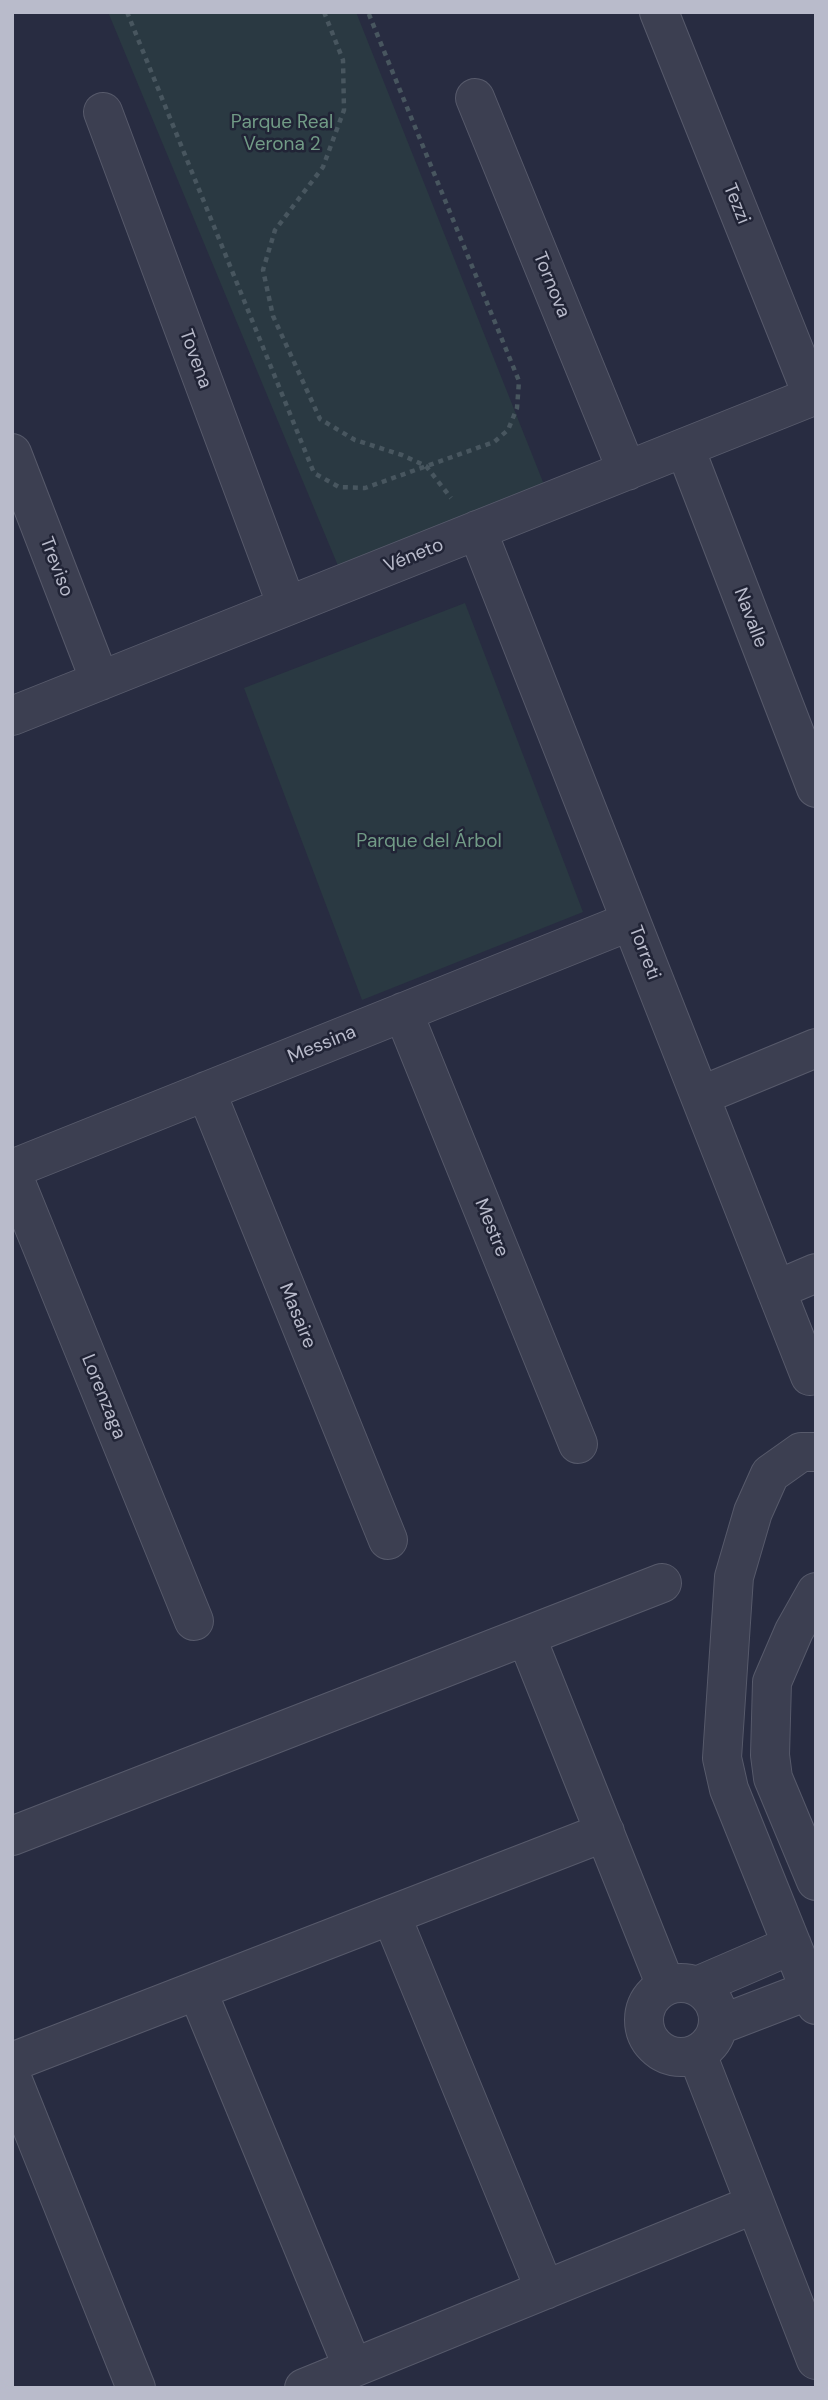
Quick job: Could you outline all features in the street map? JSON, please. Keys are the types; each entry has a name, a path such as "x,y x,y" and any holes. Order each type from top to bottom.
{"street":[{"name":"Tezzi","path":"659,12 814,396"},
{"name":"Tornova","path":"475,98 627,471"},
{"name":"Tovena","path":"103,112 287,606"},
{"name":"Véneto","path":"12,716 814,396"},
{"name":"Navalle","path":"685,448 816,788"},
{"name":"Treviso","path":"12,453 100,681"},
{"name":"Torreti","path":"477,530 810,1376"},
{"name":"Messina","path":"12,1171 631,921"},
{"name":"Mestre","path":"404,1012 578,1444"},
{"path":"700,1096 816,1048"},
{"name":"Masaire","path":"206,1091 388,1540"},
{"name":"Lorenzaga","path":"12,1171 194,1621"},
{"path":"776,1290 816,1273"},
{"path":"792,1945 656,1993 645,2013 644,2024 654,2046 663,2053 686,2057 708,2040 813,1998 792,1945 729,1789 722,1758 734,1577 753,1512 770,1474 801,1452 816,1452"},
{"path":"12,1836 662,1583"},
{"path":"816,1592 794,1630 772,1682 770,1755 773,1778 816,1880"},
{"path":"526,1636 604,1832 682,1986 710,1996 717,2010 708,2040 755,2204 816,2360"},
{"path":"12,2062 604,1832"},
{"path":"391,1915 545,2290"},
{"path":"197,1990 353,2368"},
{"path":"12,2078 136,2388"},
{"path":"304,2388 755,2204"}],"path":[{"path":"127,12 314,473 339,487 365,488 494,442 508,430 517,408 519,381 368,12"},
{"path":"324,12 343,60 344,110 323,167 275,230 263,270 273,316 320,419 355,440 426,466 477,530"}],"green space":[{"name":"Parque Real Verona 2","path":"108,12 356,12 545,487 341,573"},
{"name":"Parque del Árbol","path":"465,603 583,912 362,1000 244,688"}]}
